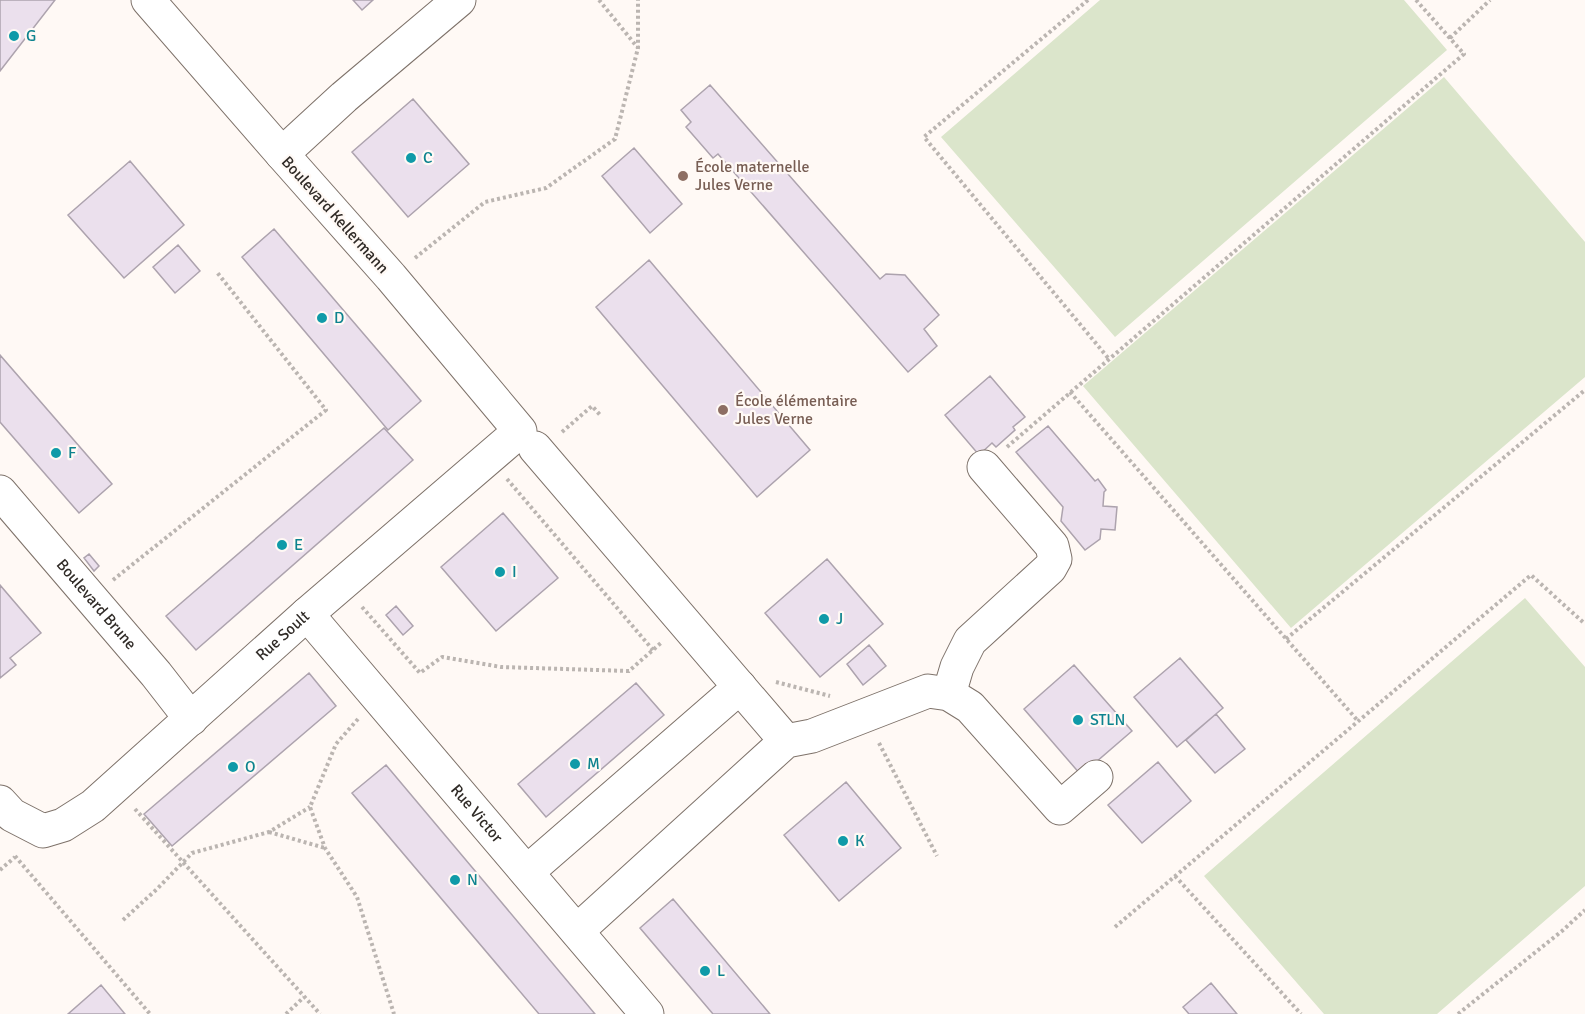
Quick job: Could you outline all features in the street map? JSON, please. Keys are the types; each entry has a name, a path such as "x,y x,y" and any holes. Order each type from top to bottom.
{"street":[{"name":"Boulevard Kellermann","path":"148,0 391,277 786,741"},
{"path":"282,154 459,0"},
{"name":"Rue Soult","path":"0,802 12,815 43,831 63,825 93,806 342,583 489,458 528,440"},
{"path":"949,694 957,667 970,641 1050,568 1055,559 1052,546 984,467"},
{"name":"Boulevard Brune","path":"0,492 156,674 191,719"},
{"name":"Rue Victor","path":"307,614 647,1014"},
{"path":"527,873 740,687"},
{"path":"577,931 786,741 812,736 928,691 949,694 969,707 1060,808 1096,777"}],"path":[{"path":"599,0 638,48"},
{"path":"391,277 485,202 546,188 615,139 638,48 638,0"},
{"path":"1088,0 924,137 1109,359"},
{"path":"984,467 1464,54 1416,0"},
{"path":"1450,38 1490,0"},
{"path":"106,586 327,410 216,271"},
{"path":"1286,639 1585,390"},
{"path":"1070,392 1358,721"},
{"path":"592,406 601,416"},
{"path":"489,458 653,650"},
{"path":"1115,927 1531,575 1585,624"},
{"path":"342,583 420,673 442,657 501,667 630,671 684,622"},
{"path":"123,920 192,853 269,832 310,807 336,744 378,696"},
{"path":"115,786 320,1014"},
{"path":"310,807 325,848 357,897 394,1014"},
{"path":"269,832 325,848"},
{"path":"15,856 150,1014"},
{"path":"1175,876 1301,1014"},
{"path":"1458,1014 1585,910"},
{"path":"286,1014 304,997"}],"green space":[{"path":"1100,0 1404,0 1447,50 1115,337 941,137"},
{"path":"1444,77 1585,242 1585,377 1291,628 1083,386"},
{"path":"1525,598 1585,667 1585,886 1437,1014 1324,1014 1204,876"}],"building":[{"name":"G","path":"0,0 55,0 0,71"},
{"path":"353,0 373,0 362,10"},
{"path":"710,85 880,279 886,274 905,275 939,315 924,329 937,346 908,372 718,154 713,158 686,127 691,122 681,110"},
{"name":"C","path":"413,99 469,164 408,217 352,152"},
{"path":"634,148 682,204 650,233 602,176"},
{"path":"130,161 184,225 124,278 68,215"},
{"name":"D","path":"274,229 421,401 388,430 242,257"},
{"path":"178,245 200,271 175,293 153,267"},
{"path":"649,260 810,450 757,497 596,307"},
{"name":"F","path":"0,355 112,484 79,513 0,422"},
{"path":"990,376 1025,417 1013,427 1015,430 996,447 992,443 979,455 945,415"},
{"path":"1048,426 1095,481 1098,479 1106,490 1103,506 1117,507 1115,530 1101,529 1100,539 1085,550 1061,521 1063,507 1016,452"},
{"name":"E","path":"384,428 413,460 196,650 166,616"},
{"name":"I","path":"503,513 558,578 496,631 441,567"},
{"path":"89,554 99,566 94,571 84,558"},
{"name":"J","path":"827,559 883,624 820,677 765,613"},
{"path":"0,585 41,633 10,658 16,665 0,678"},
{"path":"396,606 413,626 403,635 386,615"},
{"path":"869,645 886,666 863,685 847,664"},
{"path":"1180,658 1223,708 1177,747 1134,697"},
{"name":"STLN","path":"1074,665 1132,731 1081,775 1024,709"},
{"name":"O","path":"309,673 336,706 172,846 144,814"},
{"name":"M","path":"636,683 664,715 546,817 518,784"},
{"path":"1216,714 1245,749 1215,773 1186,740"},
{"path":"1158,762 1191,801 1142,843 1108,805"},
{"name":"N","path":"386,765 595,1014 539,1014 352,793"},
{"name":"K","path":"846,782 901,848 839,901 784,835"},
{"name":"L","path":"673,899 770,1014 713,1014 640,928"},
{"path":"1211,983 1237,1014 1189,1014 1183,1007"},
{"path":"101,985 125,1014 68,1014"}],"place":[{"name":"G","path":"14,36"},
{"name":"C","path":"411,158"},
{"name":"École maternelle Jules Verne","path":"683,176"},
{"name":"D","path":"322,318"},
{"name":"École élémentaire Jules Verne","path":"723,410"},
{"name":"F","path":"56,453"},
{"name":"E","path":"282,545"},
{"name":"I","path":"500,572"},
{"name":"J","path":"824,619"},
{"name":"STLN","path":"1078,720"},
{"name":"M","path":"575,764"},
{"name":"O","path":"233,767"},
{"name":"K","path":"843,841"},
{"name":"N","path":"455,880"},
{"name":"L","path":"705,971"}]}
